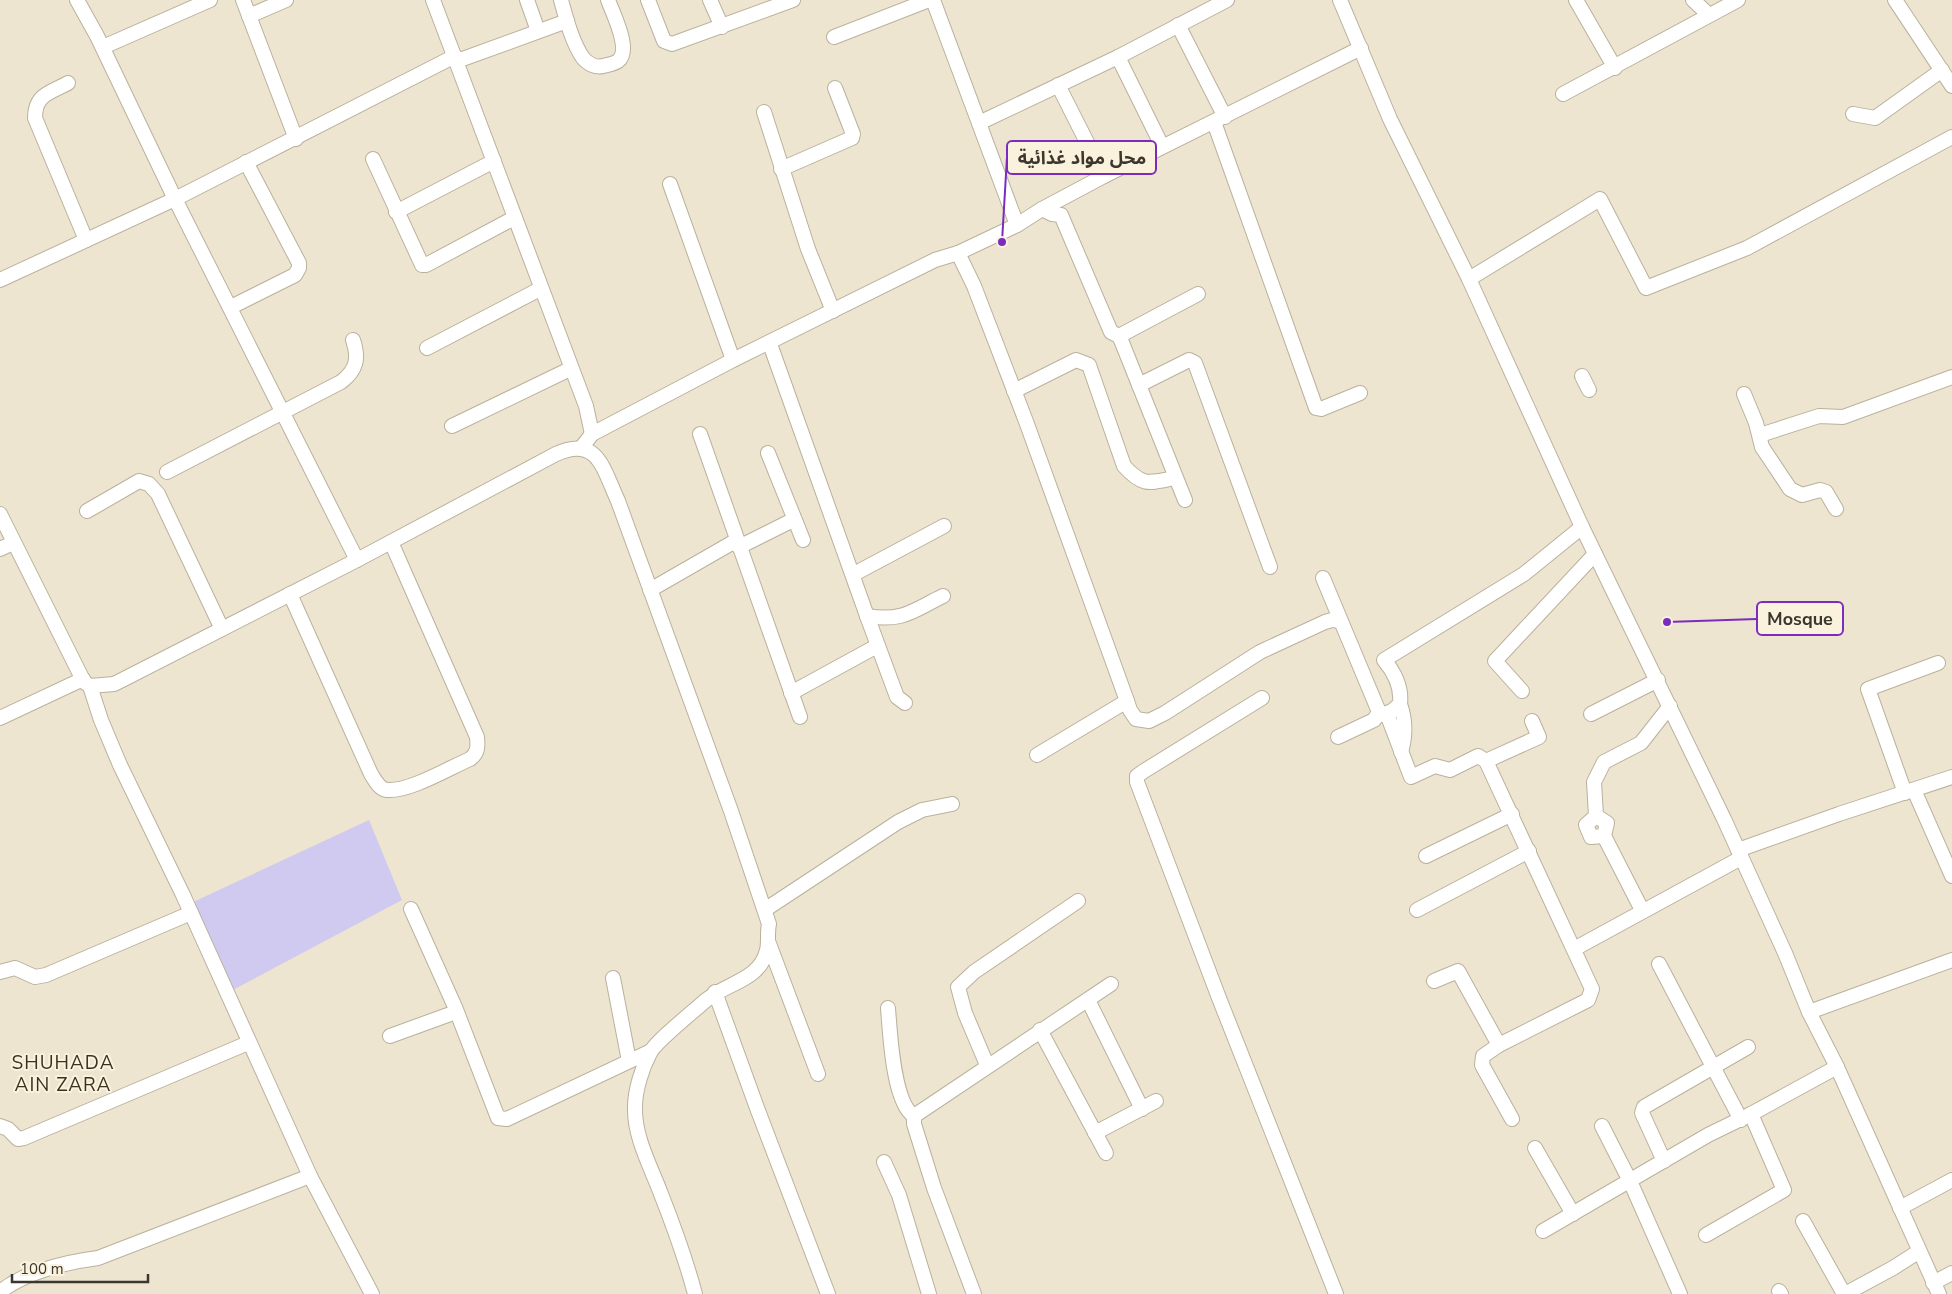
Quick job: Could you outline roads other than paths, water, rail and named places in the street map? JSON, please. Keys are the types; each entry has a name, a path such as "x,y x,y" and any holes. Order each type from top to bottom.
{"street":[{"path":"77,0 103,47 175,199 285,413 357,560"},
{"path":"103,47 210,0"},
{"path":"243,0 296,139"},
{"path":"249,16 286,0"},
{"path":"433,0 540,290 591,421 592,434"},
{"path":"527,0 538,31"},
{"path":"561,0 567,21 583,58 591,65 599,67 618,62 623,55 624,45 608,0"},
{"path":"648,0 667,43 676,44 793,0"},
{"path":"710,0 722,27"},
{"path":"834,36 929,0"},
{"path":"933,0 1017,225"},
{"path":"979,123 1118,57 1227,0"},
{"path":"1340,0 1390,119 1470,279 1582,527 1658,680 1786,953 1809,1012 1836,1067 1936,1289 1952,1273"},
{"path":"1576,0 1616,68"},
{"path":"1693,0 1709,15"},
{"path":"1562,94 1616,68 1738,0"},
{"path":"1896,0 1952,86"},
{"path":"0,280 175,199 456,59 567,21"},
{"path":"1178,25 1220,119 1316,408 1321,409 1360,393"},
{"path":"582,447 592,434 734,360 770,344 935,260 958,253 1017,225 1042,209 1162,146 1361,48"},
{"path":"1118,57 1162,146"},
{"path":"1853,114 1875,118 1942,70"},
{"path":"68,83 39,99 35,107 35,118 86,240"},
{"path":"1058,85 1104,176"},
{"path":"781,169 852,138 853,134 835,88"},
{"path":"764,112 781,169 833,312"},
{"path":"1470,279 1600,198 1646,288 1747,248 1952,137"},
{"path":"373,159 422,265 426,265 514,218"},
{"path":"396,212 494,161"},
{"path":"231,308 294,275 300,268 246,162"},
{"path":"670,184 734,360"},
{"path":"1042,209 1052,214 1061,215 1111,332 1119,336 1185,500"},
{"path":"958,253 974,286 1014,390 1130,710 1136,719 1142,722 1149,721 1165,713 1260,652 1325,622 1332,620 1340,621"},
{"path":"427,348 540,290"},
{"path":"1119,336 1198,294"},
{"path":"167,472 322,394 350,375 357,358 353,340"},
{"path":"770,344 854,574 876,646 897,697 905,703"},
{"path":"1014,390 1076,360 1089,365 1124,466 1136,479 1147,483 1175,478"},
{"path":"1139,385 1189,360 1196,363 1270,567"},
{"path":"452,426 570,369"},
{"path":"1582,376 1589,390"},
{"path":"1760,435 1819,416 1843,416 1951,379"},
{"path":"1744,394 1768,460 1790,490 1802,495 1820,490 1826,492 1836,509"},
{"path":"700,434 800,716"},
{"path":"0,718 86,683 114,684 357,560 556,454 569,448 582,447 599,460 618,501 766,909 769,924 766,935 768,949 760,964 738,984 715,992 651,1051 502,1119 496,1115 456,1012 412,909"},
{"path":"768,453 793,520 803,540"},
{"path":"88,510 139,481 149,484 158,494 222,629"},
{"path":"0,514 13,543 86,683 116,756 191,914 310,1176 372,1294"},
{"path":"650,590 738,543 793,520"},
{"path":"854,574 944,526"},
{"path":"1401,752 1406,736 1399,687 1393,671 1384,660 1524,574 1582,527"},
{"path":"290,594 370,774 379,785 386,790 405,788 470,759 475,755 478,748 477,737 391,542"},
{"path":"0,549 13,543"},
{"path":"1522,691 1495,661 1595,554"},
{"path":"1323,578 1340,621 1345,626 1379,712 1401,752 1410,777 1435,766 1450,770 1478,756 1486,761 1592,989 1590,998 1498,1045 1482,1056 1482,1065 1512,1119"},
{"path":"867,616 887,619 899,618 943,596"},
{"path":"791,693 876,646"},
{"path":"1938,663 1868,689 1910,791 1952,876"},
{"path":"1591,714 1658,680"},
{"path":"1262,698 1144,771 1137,776 1137,782 1219,998 1336,1294"},
{"path":"1037,755 1128,701"},
{"path":"1338,737 1400,704"},
{"path":"1642,910 1604,836 1591,837 1586,824 1596,816 1594,782 1604,762 1642,743 1670,706"},
{"path":"1486,761 1538,737 1532,721"},
{"path":"1574,949 1740,854 1839,814 1952,777"},
{"path":"766,909 898,822 922,810 952,804"},
{"path":"1426,856 1512,814"},
{"path":"1417,910 1529,851"},
{"path":"988,1065 965,1013 958,987 974,972 1078,901"},
{"path":"0,972 15,968 35,976 46,975 191,914"},
{"path":"766,935 782,973 818,1074"},
{"path":"1809,1012 1952,960"},
{"path":"1659,964 1713,1066 1746,1117 1784,1190 1706,1236"},
{"path":"1434,981 1458,970 1498,1045"},
{"path":"613,978 629,1061"},
{"path":"914,1116 1040,1030 1112,984"},
{"path":"715,992 828,1294"},
{"path":"1088,1000 1142,1109"},
{"path":"888,1008 892,1054 903,1101 908,1112 914,1116"},
{"path":"390,1036 456,1012"},
{"path":"1040,1030 1106,1153"},
{"path":"0,1126 8,1128 18,1139 24,1138 248,1043"},
{"path":"1664,1161 1642,1109 1748,1047"},
{"path":"651,1051 641,1076 635,1107 638,1134 684,1252 695,1294"},
{"path":"1543,1231 1708,1135 1746,1117 1836,1067"},
{"path":"1095,1134 1156,1101"},
{"path":"914,1116 914,1124 934,1188 974,1294"},
{"path":"1602,1126 1630,1181 1680,1294"},
{"path":"1535,1148 1572,1214"},
{"path":"884,1162 899,1195 929,1294"},
{"path":"0,1292 9,1284 68,1262 98,1258 310,1176"},
{"path":"1900,1208 1952,1180"},
{"path":"1803,1221 1844,1294 1893,1268 1918,1252"}],"place":[{"name":"محل مواد غذائية","path":"1002,242"},
{"name":"Mosque","path":"1667,622"}],"district":[{"name":"SHUHADA AIN ZARA","path":"63,1074"}]}
